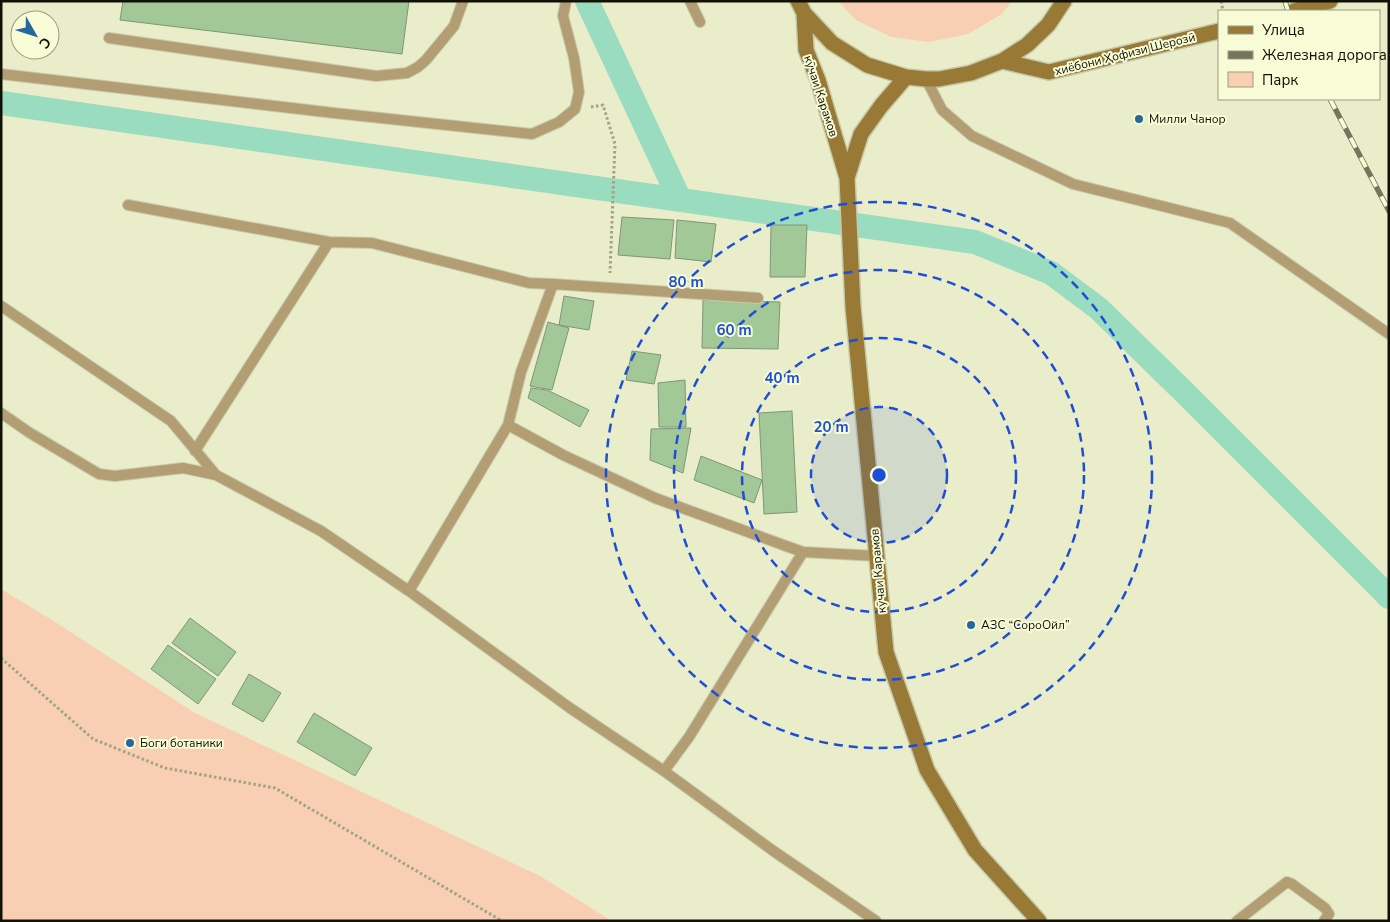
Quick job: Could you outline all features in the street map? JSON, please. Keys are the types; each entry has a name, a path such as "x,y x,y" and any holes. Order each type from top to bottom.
{"main road":[{"path":"801,7 832,43 867,65 906,77 939,79 972,74 1002,61 1026,45 1048,25 1064,1"},
{"path":"1298,10 1330,1"},
{"name":"кӯчаи Карамов","path":"801,7 806,50 818,80 847,178 853,307 886,652 927,770 975,850 1039,921"},
{"name":"хиёбони Ҳофизи Шерозӣ","path":"1002,61 1049,72 1218,31"},
{"name":"кӯчаи Карамов","path":"847,178 861,134 881,106 906,77"}],"lane":[{"path":"109,38 384,76 406,73 418,67 426,60 454,26 464,1"},
{"path":"1,74 532,134 559,122 575,109 579,92 574,58 563,16 566,1"},
{"path":"690,1 700,22"},
{"path":"926,79 942,110 972,136 1073,184 1230,223 1389,334"},
{"path":"128,205 329,242 372,244 529,283 758,298"},
{"path":"195,451 329,242"},
{"path":"409,591 508,424 521,372 553,284"},
{"path":"1,306 171,421 216,475"},
{"path":"1,413 30,433 100,474 114,476 183,468 216,475 320,531 409,591 562,702 664,770 772,850 876,921"},
{"path":"508,424 563,455 655,498 804,552 877,556"},
{"path":"664,770 689,737 804,552"},
{"path":"1237,921 1287,882 1325,908 1329,914 1324,921"}],"path":[{"path":"575,109 604,105 615,144 609,288"},
{"path":"1,658 93,739 165,768 276,788 502,921"}],"green space":[{"path":"838,1 1012,1 1002,14 968,34 929,42 891,37 856,20"},
{"name":"Боги ботаники","path":"1,589 195,713 540,876 612,921 1,921"}],"building":[{"path":"123,1 409,1 402,54 120,20"},
{"path":"622,217 674,220 670,259 618,255"},
{"path":"677,220 716,224 711,262 675,258"},
{"path":"771,225 807,225 805,277 770,277"},
{"path":"564,296 594,301 589,330 559,325"},
{"path":"703,300 780,302 778,349 702,348"},
{"path":"548,322 569,328 552,390 530,386"},
{"path":"632,351 661,355 654,384 626,380"},
{"path":"685,380 686,427 659,427 658,383"},
{"path":"531,388 547,390 589,410 580,427 528,398"},
{"path":"792,411 797,512 764,514 759,413"},
{"path":"691,428 683,473 650,460 651,429"},
{"path":"701,456 762,480 754,503 694,480"},
{"path":"190,618 236,652 218,676 172,643"},
{"path":"168,645 216,679 198,704 151,669"},
{"path":"249,674 281,693 263,722 232,704"},
{"path":"314,713 372,748 355,776 297,742"}],"waterway":[{"path":"587,1 680,200"},
{"path":"1,103 975,242 1051,273 1098,308 1389,597"}],"railway":[{"path":"1285,1 1288,10"},
{"path":"1331,100 1389,211"}],"place":[{"name":"Милли Чанор","path":"1139,119"},
{"name":"АЗС “СороОйл”","path":"971,625"},
{"name":"Боги ботаники","path":"130,743"}]}
